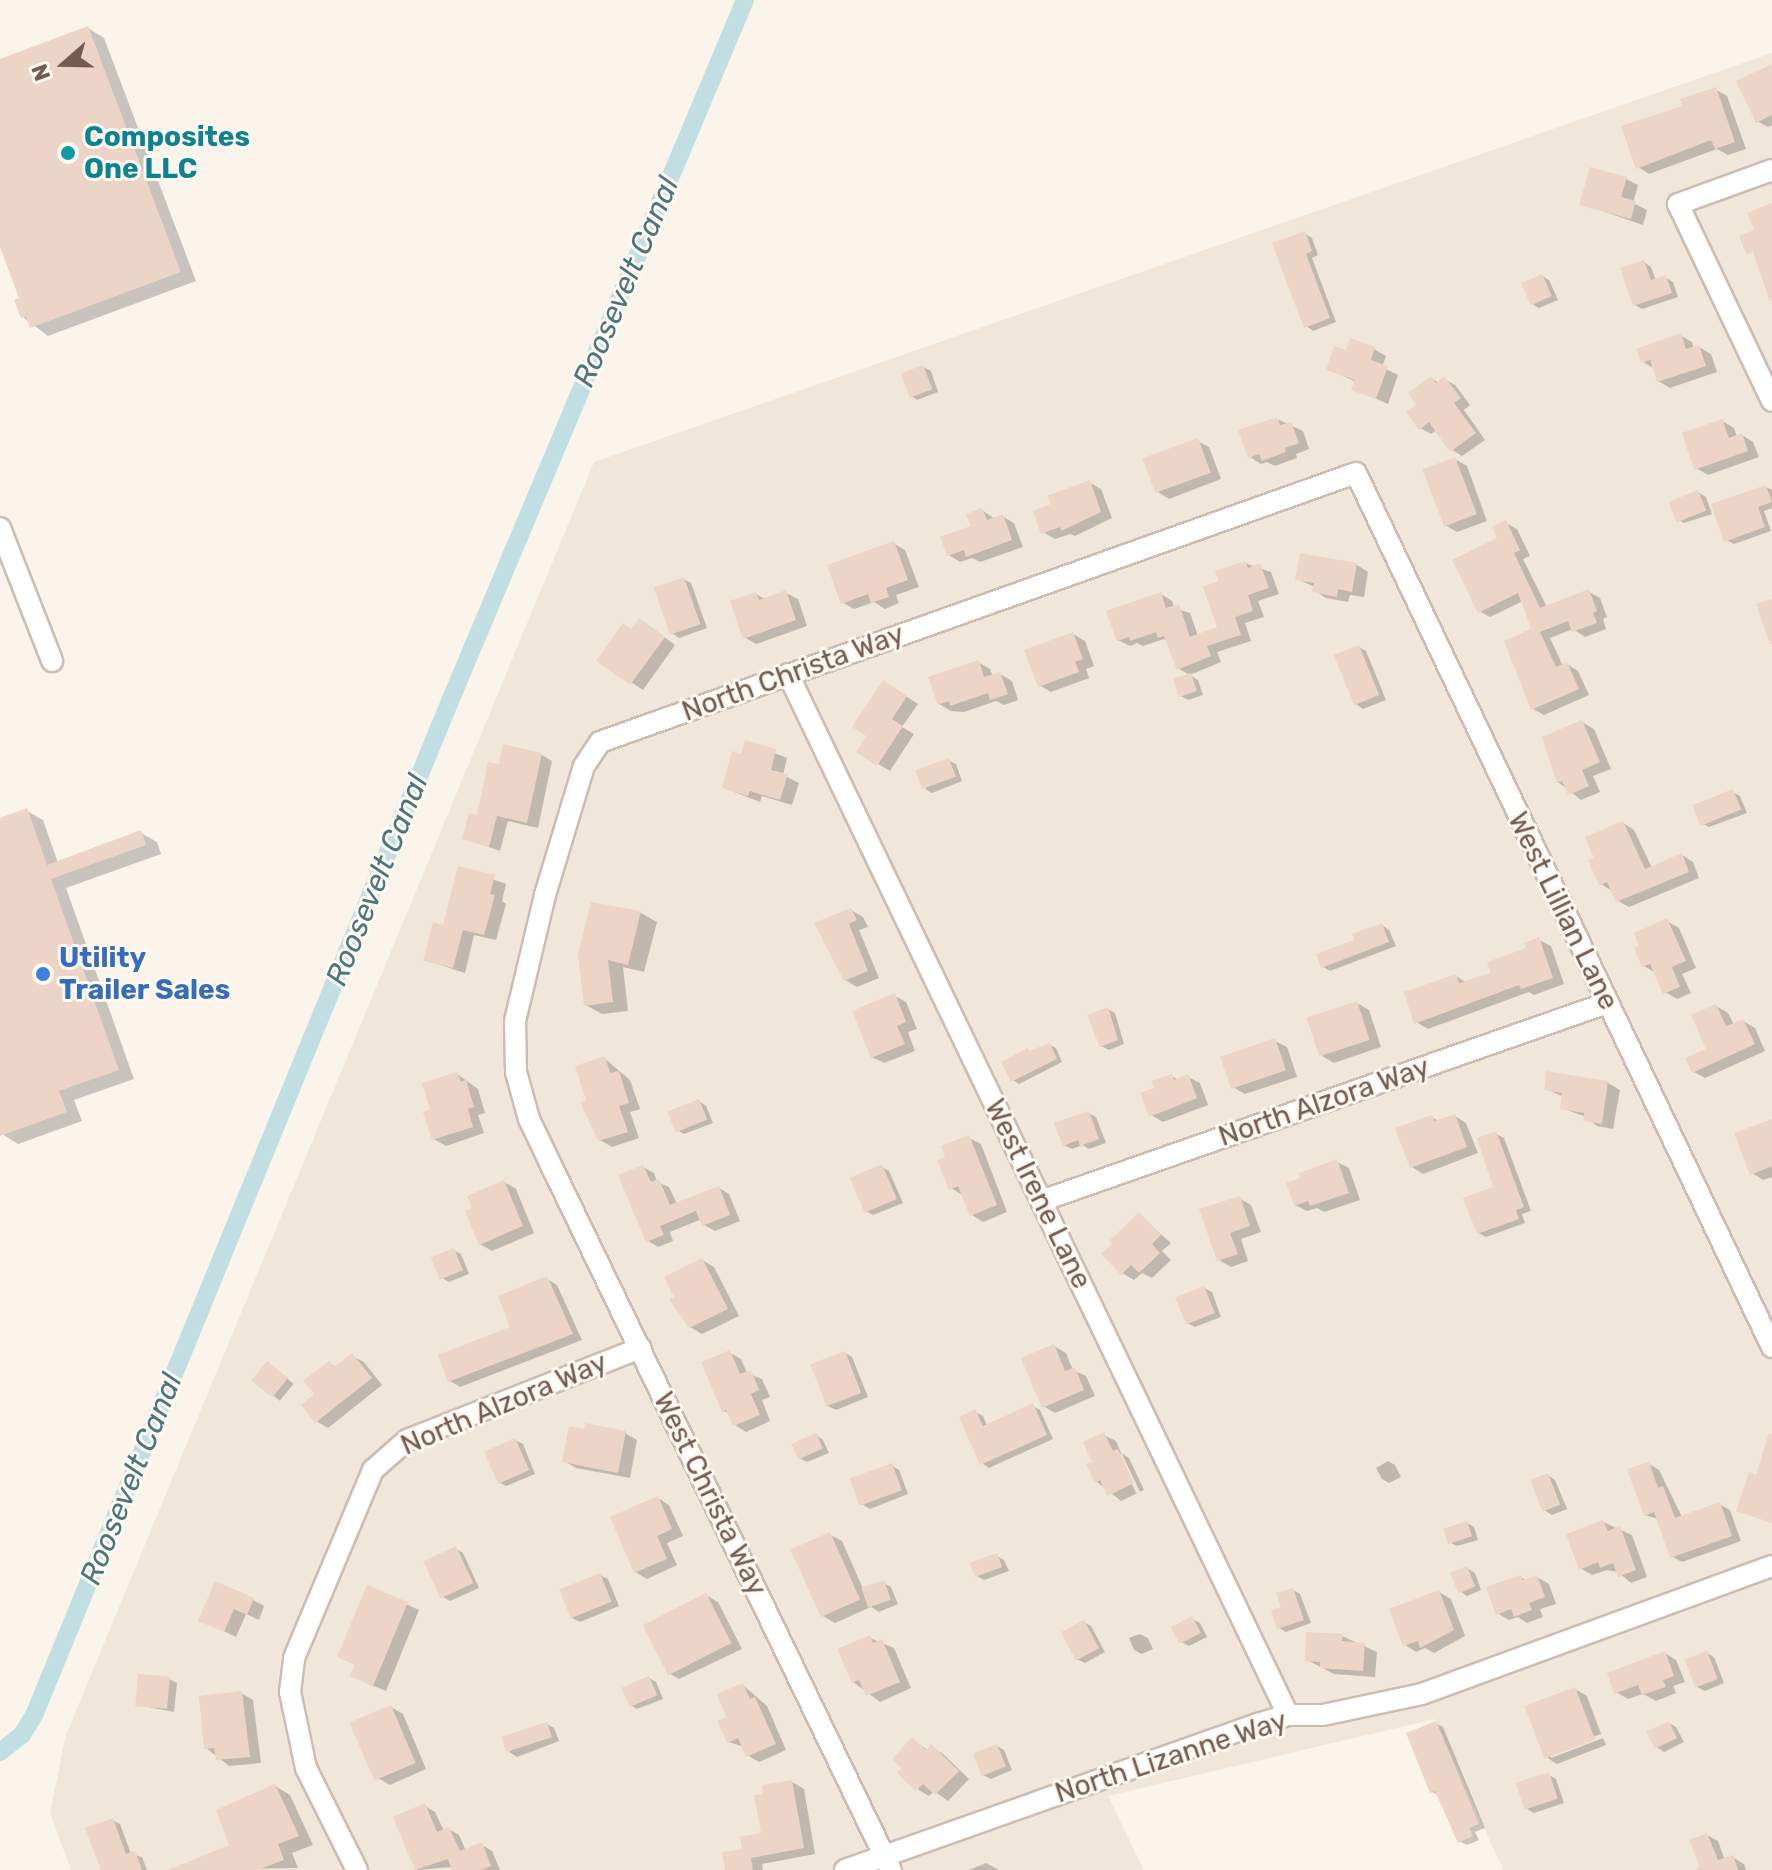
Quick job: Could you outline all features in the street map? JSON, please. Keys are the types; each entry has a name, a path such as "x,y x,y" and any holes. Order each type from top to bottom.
{"street":[{"path":"1772,170 1678,204 1772,401"},
{"name":"North Christa Way","path":"529,1119 516,1072 515,1021 545,895 584,766 600,742 1356,473"},
{"name":"West Lillian Lane","path":"1356,473 1772,1347"},
{"path":"0,528 52,661"},
{"name":"West Irene Lane","path":"788,674 1288,1715"},
{"name":"North Alzora Way","path":"1041,1201 1607,1003"},
{"name":"West Christa Way","path":"529,1119 887,1863"},
{"name":"North Alzora Way","path":"357,1870 306,1768 290,1692 294,1658 373,1470 407,1440 640,1348"},
{"name":"North Lizanne Way","path":"845,1870 887,1863 1288,1715 1323,1715 1422,1694 1772,1566"}],"shaded area":[{"path":"1772,53 1772,1870 1503,1870 1435,1719 1108,1796 1144,1870 71,1870 50,1813 66,1735 594,462"}],"building":[{"name":"Composites One LLC","path":"88,26 181,272 30,328 26,316 21,318 14,300 19,298 0,247 0,59"},
{"path":"1772,64 1772,115 1756,123 1736,81"},
{"path":"1716,87 1735,142 1715,149 1711,140 1636,169 1621,126 1682,106 1680,99"},
{"path":"1590,167 1627,177 1621,197 1636,201 1631,219 1579,205"},
{"path":"1772,203 1770,302 1753,252 1746,254 1739,236 1754,230 1747,213"},
{"path":"1305,231 1312,251 1306,254 1330,318 1304,328 1272,243"},
{"path":"1644,260 1651,280 1666,275 1672,293 1633,306 1620,268"},
{"path":"1542,274 1552,296 1531,305 1521,283"},
{"path":"1681,333 1686,349 1699,345 1706,366 1657,382 1650,360 1641,363 1636,349"},
{"path":"1350,338 1375,347 1371,360 1388,366 1376,399 1351,390 1355,380 1326,370 1334,346 1346,350"},
{"path":"923,365 932,389 910,398 901,374"},
{"path":"1431,376 1436,383 1444,376 1461,398 1454,403 1476,433 1450,452 1429,422 1419,430 1406,412 1416,405 1408,393"},
{"path":"1277,417 1280,425 1291,422 1299,443 1285,448 1286,452 1262,461 1259,454 1248,458 1238,430"},
{"path":"1722,419 1729,438 1742,433 1748,451 1694,470 1682,433"},
{"path":"1198,438 1211,473 1155,493 1143,458"},
{"path":"1455,457 1477,514 1444,526 1422,470"},
{"path":"1090,480 1101,512 1061,531 1060,527 1041,534 1033,511 1051,504 1047,496"},
{"path":"1766,485 1772,502 1758,507 1765,527 1724,542 1711,504"},
{"path":"1698,490 1706,510 1677,522 1668,502"},
{"path":"982,508 987,520 1003,514 1012,540 966,557 964,550 947,556 940,537 971,526 966,514"},
{"path":"1506,520 1520,550 1514,553 1540,608 1589,589 1597,611 1593,613 1597,623 1572,632 1568,621 1540,632 1556,667 1567,662 1579,689 1531,710 1504,641 1531,629 1518,593 1478,613 1452,560 1497,538 1492,527"},
{"path":"894,541 908,580 886,588 889,597 871,603 868,594 841,604 827,565"},
{"path":"1300,553 1357,563 1352,592 1338,589 1337,597 1312,592 1314,583 1295,580"},
{"path":"1245,561 1248,568 1260,563 1269,588 1248,595 1253,611 1235,617 1241,635 1207,646 1211,656 1177,670 1164,636 1158,638 1156,632 1130,641 1129,637 1117,641 1106,611 1161,592 1166,608 1179,604 1190,637 1217,627 1203,587 1218,581 1215,571"},
{"path":"684,577 700,624 670,635 654,587"},
{"path":"786,590 796,620 743,639 730,601 756,592 759,600"},
{"path":"1772,599 1772,644 1770,644 1756,604"},
{"path":"639,618 665,637 630,685 596,661 623,623 631,629"},
{"path":"1073,632 1083,659 1075,662 1079,672 1038,687 1024,650"},
{"path":"1359,645 1379,695 1354,705 1334,655"},
{"path":"979,660 984,677 1000,672 1008,694 990,700 988,693 950,706 949,701 938,705 928,677"},
{"path":"1191,673 1197,691 1179,697 1173,679"},
{"path":"883,680 907,696 892,719 903,726 877,766 856,752 866,736 852,727"},
{"path":"1582,720 1600,762 1582,770 1589,786 1568,795 1562,781 1557,783 1542,737"},
{"path":"745,740 776,749 771,770 788,774 780,800 750,791 748,796 722,788 732,751 741,754"},
{"path":"503,744 542,753 527,823 497,816 489,847 462,839 469,813 477,815 488,762 499,764"},
{"path":"949,758 956,777 922,789 915,770"},
{"path":"1733,789 1741,809 1700,826 1692,805"},
{"name":"Utility Trailer Sales","path":"27,808 47,865 141,830 146,845 51,879 119,1070 59,1091 67,1112 0,1136 0,818"},
{"path":"1623,821 1645,869 1682,853 1689,872 1616,902 1607,882 1599,886 1588,860 1594,858 1585,837"},
{"path":"458,866 495,875 490,894 495,895 484,935 463,930 453,968 423,961 433,922 443,925"},
{"path":"591,902 641,911 628,965 608,960 613,1002 584,1006 578,954"},
{"path":"851,908 857,920 849,924 868,971 844,981 814,923"},
{"path":"1667,918 1686,961 1672,967 1680,987 1663,994 1650,964 1642,967 1634,948 1639,946 1634,933"},
{"path":"1382,923 1389,942 1321,968 1316,954 1354,940 1352,934"},
{"path":"1539,937 1553,978 1521,989 1519,985 1414,1024 1404,992 1456,974 1459,983 1490,973 1487,962 1526,948 1524,943"},
{"path":"895,993 906,1022 897,1026 905,1044 871,1058 852,1011"},
{"path":"1357,1001 1370,1040 1319,1056 1307,1017"},
{"path":"1716,1004 1726,1026 1743,1019 1755,1044 1692,1073 1685,1058 1706,1049 1691,1015"},
{"path":"1108,1007 1118,1040 1100,1047 1087,1015"},
{"path":"1275,1038 1286,1070 1231,1089 1220,1057"},
{"path":"1050,1043 1057,1059 1011,1082 1001,1062 1028,1048 1029,1051"},
{"path":"605,1056 610,1073 619,1071 629,1103 619,1106 628,1132 598,1141 580,1102 586,1100 575,1066"},
{"path":"1546,1071 1608,1081 1602,1124 1583,1121 1584,1113 1560,1109 1562,1093 1544,1090"},
{"path":"457,1072 461,1082 466,1080 474,1107 468,1109 473,1127 432,1140 423,1112 430,1109 422,1083"},
{"path":"1172,1074 1174,1080 1188,1074 1197,1098 1149,1117 1140,1093 1154,1088 1151,1081"},
{"path":"699,1099 707,1119 676,1132 667,1112"},
{"path":"1089,1111 1099,1139 1080,1146 1078,1140 1063,1146 1054,1123"},
{"path":"1455,1114 1467,1147 1410,1168 1395,1128 1432,1115 1434,1121"},
{"path":"1772,1119 1772,1166 1750,1175 1734,1133"},
{"path":"1496,1131 1524,1207 1516,1210 1519,1219 1477,1234 1463,1198 1493,1187 1477,1138"},
{"path":"969,1135 997,1205 970,1216 958,1186 949,1190 937,1160 945,1157 941,1146"},
{"path":"1337,1159 1349,1193 1310,1206 1308,1201 1294,1206 1286,1183 1300,1178 1299,1173"},
{"path":"882,1164 897,1199 865,1213 850,1178"},
{"path":"643,1165 651,1182 659,1179 670,1205 719,1186 730,1215 702,1226 696,1211 660,1226 664,1235 646,1242 618,1175"},
{"path":"504,1180 523,1226 479,1245 465,1211 472,1208 467,1196"},
{"path":"1240,1196 1250,1226 1230,1233 1238,1254 1217,1261 1199,1209"},
{"path":"1139,1212 1161,1235 1152,1244 1160,1253 1139,1273 1131,1265 1121,1275 1101,1254 1112,1244 1109,1241"},
{"path":"454,1248 463,1270 440,1280 431,1257"},
{"path":"702,1258 728,1309 689,1328 669,1299 674,1297 664,1277"},
{"path":"547,1276 573,1334 448,1382 438,1355 510,1327 498,1296"},
{"path":"1204,1286 1215,1313 1186,1325 1175,1298"},
{"path":"1054,1344 1065,1371 1075,1367 1084,1390 1042,1408 1021,1358"},
{"path":"730,1350 740,1374 751,1370 759,1390 751,1394 760,1415 733,1426 726,1410 722,1412 701,1362"},
{"path":"845,1351 861,1393 827,1406 810,1364"},
{"path":"352,1353 372,1378 315,1423 301,1405 314,1394 303,1381 329,1361 334,1367"},
{"path":"267,1361 288,1378 272,1397 251,1380"},
{"path":"1033,1403 1047,1435 980,1465 959,1417 975,1409 983,1426"},
{"path":"585,1423 626,1431 618,1473 562,1462 569,1426 584,1429"},
{"path":"1104,1432 1113,1451 1118,1449 1134,1483 1107,1496 1100,1480 1095,1483 1086,1464 1092,1462 1083,1442"},
{"path":"816,1433 823,1449 798,1460 791,1444"},
{"path":"1769,1433 1772,1434 1772,1523 1736,1511 1749,1472 1756,1475"},
{"path":"515,1438 529,1470 498,1484 484,1452"},
{"path":"1649,1462 1658,1488 1663,1486 1675,1518 1720,1502 1732,1536 1670,1558 1654,1512 1644,1516 1627,1469"},
{"path":"892,1463 902,1490 860,1506 850,1478"},
{"path":"1548,1473 1560,1505 1542,1512 1530,1480"},
{"path":"658,1496 672,1529 657,1536 667,1559 634,1573 610,1517"},
{"path":"1603,1520 1608,1531 1620,1526 1636,1570 1618,1577 1613,1563 1600,1568 1598,1562 1579,1570 1566,1534"},
{"path":"1467,1521 1472,1536 1448,1544 1443,1529"},
{"path":"830,1532 860,1600 821,1617 791,1549"},
{"path":"456,1546 473,1583 441,1598 423,1561"},
{"path":"997,1553 1002,1567 975,1577 970,1563"},
{"path":"1467,1566 1475,1586 1459,1593 1450,1573"},
{"path":"600,1573 612,1602 571,1618 559,1589"},
{"path":"1521,1575 1523,1580 1537,1575 1545,1597 1529,1603 1532,1610 1514,1617 1511,1609 1496,1615 1486,1587"},
{"path":"884,1580 891,1600 868,1608 861,1588"},
{"path":"215,1581 254,1598 247,1615 234,1609 224,1632 198,1621"},
{"path":"367,1585 408,1602 373,1686 350,1676 355,1665 337,1657"},
{"path":"1293,1588 1304,1620 1277,1629 1271,1610 1281,1607 1276,1593"},
{"path":"1439,1590 1454,1630 1420,1648 1418,1641 1403,1646 1389,1609"},
{"path":"706,1593 731,1643 668,1675 643,1625"},
{"path":"1192,1616 1201,1633 1180,1644 1171,1627"},
{"path":"1084,1620 1099,1648 1076,1660 1061,1632"},
{"path":"1306,1632 1343,1634 1342,1641 1365,1643 1363,1671 1320,1668 1320,1662 1305,1661"},
{"path":"870,1635 873,1643 882,1639 900,1682 866,1696 859,1680 852,1683 837,1649"},
{"path":"1665,1651 1674,1676 1663,1680 1666,1687 1642,1695 1638,1685 1614,1694 1607,1673"},
{"path":"1707,1651 1718,1679 1695,1688 1685,1660"},
{"path":"138,1674 170,1677 167,1709 135,1706"},
{"path":"649,1676 657,1695 630,1707 621,1688"},
{"path":"743,1683 750,1699 755,1697 776,1744 746,1757 738,1738 727,1743 717,1721 726,1717 717,1694"},
{"path":"1575,1687 1595,1739 1545,1759 1525,1706"},
{"path":"242,1691 250,1757 216,1760 214,1748 204,1749 199,1696"},
{"path":"391,1705 416,1763 374,1781 350,1723"},
{"path":"1436,1721 1479,1824 1469,1828 1473,1836 1458,1843 1435,1791 1430,1793 1406,1733"},
{"path":"1669,1721 1677,1738 1654,1749 1646,1732"},
{"path":"547,1722 552,1737 506,1752 501,1737"},
{"path":"912,1737 926,1750 931,1744 959,1771 935,1795 923,1784 916,1791 897,1773 901,1768 892,1759"},
{"path":"997,1744 1006,1766 982,1776 973,1754"},
{"path":"1549,1772 1558,1799 1524,1809 1516,1783"},
{"path":"792,1780 804,1848 751,1858 753,1870 725,1870 722,1852 742,1849 740,1837 761,1833 754,1795 763,1794 762,1785"},
{"path":"275,1784 299,1836 278,1844 284,1860 257,1870 168,1870 229,1845 216,1810"},
{"path":"425,1803 437,1832 449,1827 460,1851 482,1842 491,1866 481,1870 452,1870 448,1859 415,1870 393,1817"},
{"path":"113,1818 126,1854 135,1851 142,1870 101,1870 85,1828"},
{"path":"1707,1833 1718,1860 1733,1855 1738,1870 1696,1870 1700,1867 1689,1840"}],"waterway":[{"name":"Roosevelt Canal","path":"0,1752 22,1735 35,1713 453,694 745,0"}],"place":[{"name":"Composites One LLC","path":"68,153"},
{"name":"Utility Trailer Sales","path":"43,974"}]}
